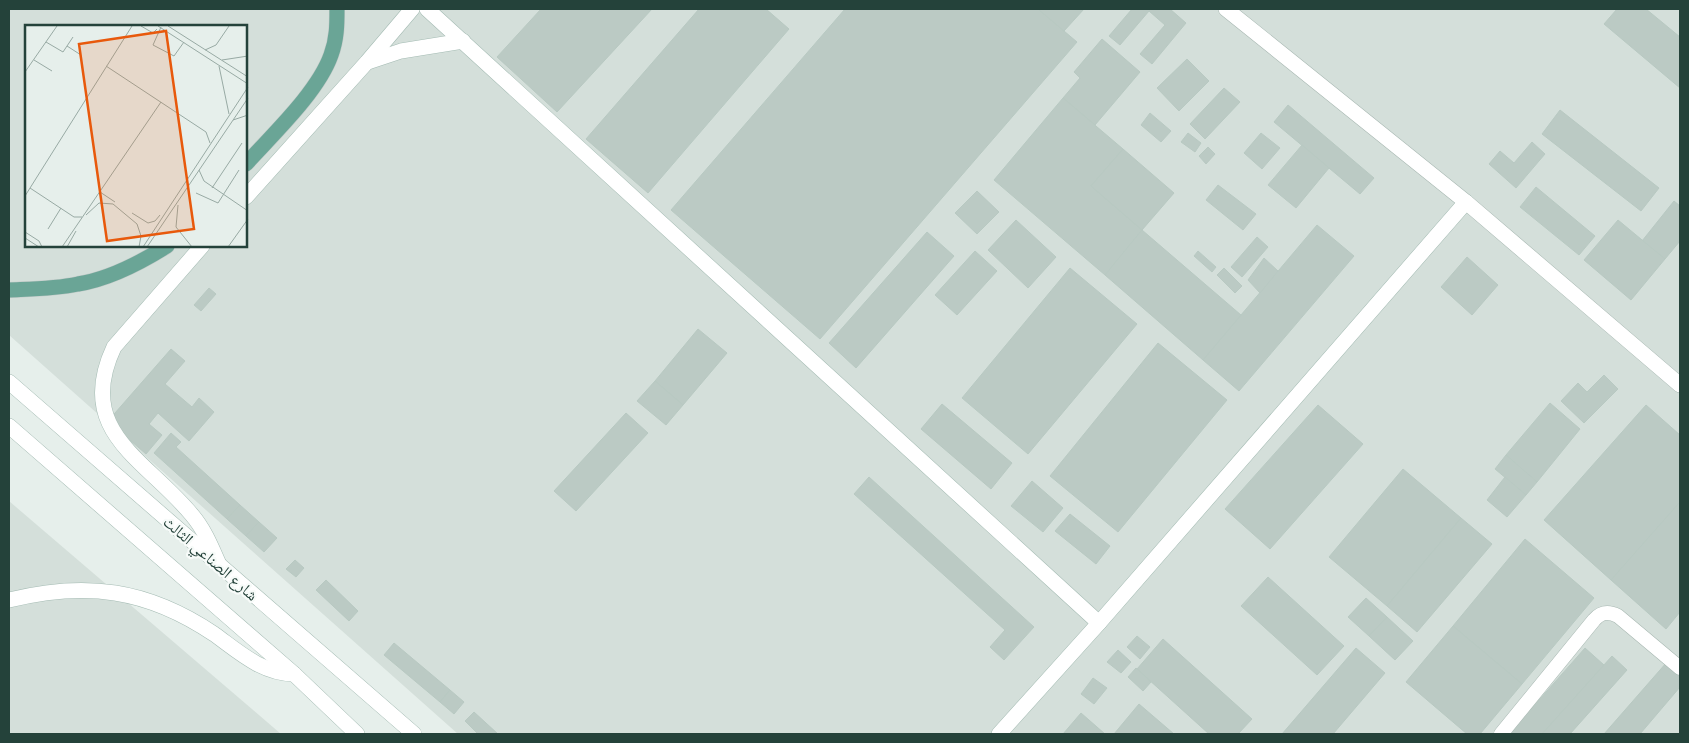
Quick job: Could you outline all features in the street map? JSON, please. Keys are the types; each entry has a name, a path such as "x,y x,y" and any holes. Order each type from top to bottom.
{"main road":[{"path":"248,162 306,97 321,77 331,54 337,30 337,9"},
{"path":"9,290 79,284 109,276 142,262 164,248"}],"street":[{"path":"248,195 412,9"},
{"path":"427,9 1099,622"},
{"path":"1226,9 1466,202 1680,385"},
{"path":"367,62 402,50 463,41"},
{"path":"999,734 1466,202"},
{"path":"200,248 114,347 105,365 102,399 109,425 120,441 193,516 209,541 220,566"},
{"name":"شارع الصناعي الثالث","path":"9,382 414,734"},
{"name":"شارع الصناعي الثالث","path":"9,426 294,674 357,734"},
{"path":"9,600 35,594 69,590 106,591 139,598 159,604 197,623 256,664 272,671 294,674"}],"lane":[{"path":"1501,734 1594,620 1605,612 1612,612 1618,616 1680,668"}],"shaded area":[{"path":"9,9 1680,9 1680,734 458,734 9,335"},
{"path":"9,501 281,734 9,734"}],"building":[{"path":"541,9 652,9 557,112 497,57"},
{"path":"699,9 766,9 789,29 648,193 586,139"},
{"path":"845,9 1038,9 1077,42 820,339 671,210"},
{"path":"1038,9 1084,9 1064,31"},
{"path":"1132,9 1170,9 1186,23 1152,64 1140,54 1165,25 1149,11 1120,45 1109,36"},
{"path":"1617,9 1646,9 1680,37 1680,88 1604,24"},
{"path":"1102,39 1140,72 1095,125 1063,98 1080,78 1074,72"},
{"path":"1187,59 1209,81 1179,111 1157,88"},
{"path":"1224,88 1240,102 1205,139 1190,124"},
{"path":"1063,98 1123,149 1091,186 1142,230 1105,275 994,180"},
{"path":"1288,105 1374,178 1360,194 1274,122"},
{"path":"1560,110 1659,188 1641,211 1542,134"},
{"path":"1150,113 1171,131 1161,142 1141,125"},
{"path":"1188,133 1201,143 1195,152 1181,142"},
{"path":"1261,133 1280,148 1262,169 1244,153"},
{"path":"1532,142 1545,154 1516,188 1489,164 1500,151 1514,163"},
{"path":"1302,145 1329,168 1296,208 1268,185"},
{"path":"1208,147 1215,154 1206,164 1199,156"},
{"path":"1123,149 1174,193 1142,230 1091,186"},
{"path":"1218,185 1256,214 1243,230 1206,200"},
{"path":"1536,187 1595,236 1579,255 1520,207"},
{"path":"977,191 999,212 977,234 955,213"},
{"path":"1674,201 1680,206 1680,241 1665,259 1642,241"},
{"path":"1016,220 1056,257 1028,288 988,250"},
{"path":"1618,220 1665,259 1631,300 1584,260"},
{"path":"1317,225 1354,256 1239,391 1203,360"},
{"path":"1142,230 1241,315 1203,360 1105,275"},
{"path":"927,232 954,256 856,368 829,343"},
{"path":"1257,237 1268,247 1242,277 1231,267"},
{"path":"975,251 997,271 957,315 935,295"},
{"path":"1198,251 1216,267 1212,272 1194,256"},
{"path":"1467,257 1498,285 1472,315 1441,287"},
{"path":"1264,258 1278,271 1260,293 1248,280"},
{"path":"1070,268 1137,324 1028,454 962,398"},
{"path":"1224,268 1242,286 1235,293 1217,275"},
{"path":"209,288 216,294 201,311 194,305"},
{"path":"698,329 727,353 683,405 655,381"},
{"path":"1158,343 1227,400 1118,532 1050,476"},
{"path":"171,349 185,361 165,384 192,407 199,398 214,412 189,441 158,413 149,424 162,435 146,454 108,421"},
{"path":"1604,375 1618,389 1584,423 1561,401 1578,383 1587,392"},
{"path":"655,381 683,405 666,425 637,401"},
{"path":"1550,403 1580,429 1537,482 1506,455"},
{"path":"942,404 1012,463 991,489 921,429"},
{"path":"1318,405 1363,444 1270,549 1225,509"},
{"path":"1646,405 1680,435 1680,502 1611,580 1544,520"},
{"path":"626,413 648,433 576,511 554,491"},
{"path":"171,433 181,442 176,447 240,505 227,519 154,453"},
{"path":"1506,455 1537,482 1526,495 1495,469"},
{"path":"1403,469 1461,518 1387,606 1329,557"},
{"path":"869,477 1034,627 1004,660 990,647 1005,630 854,494"},
{"path":"1505,477 1526,495 1507,517 1487,500"},
{"path":"1032,481 1063,508 1043,532 1011,506"},
{"path":"1680,502 1680,612 1666,629 1611,580"},
{"path":"240,505 259,522 246,536 227,519"},
{"path":"1070,514 1110,546 1096,564 1055,531"},
{"path":"1461,518 1492,544 1417,632 1387,606"},
{"path":"259,522 277,538 264,552 246,536"},
{"path":"1525,539 1594,598 1522,684 1453,626"},
{"path":"295,560 304,568 296,577 286,569"},
{"path":"1268,577 1344,646 1317,675 1241,606"},
{"path":"326,580 358,611 349,621 316,590"},
{"path":"1366,598 1387,617 1369,636 1348,617"},
{"path":"1387,617 1413,641 1395,660 1369,636"},
{"path":"1453,626 1522,684 1480,734 1467,734 1406,682"},
{"path":"1137,636 1150,647 1140,659 1127,647"},
{"path":"1163,639 1252,719 1238,734 1209,734 1137,669"},
{"path":"394,643 450,690 440,702 384,655"},
{"path":"1356,648 1385,673 1333,734 1282,734"},
{"path":"1585,648 1604,665 1542,734 1509,734"},
{"path":"1118,650 1131,662 1121,673 1107,662"},
{"path":"1612,656 1627,670 1570,734 1542,734"},
{"path":"1667,662 1680,674 1680,687 1640,734 1604,734"},
{"path":"1136,668 1151,682 1143,691 1128,677"},
{"path":"1093,678 1107,688 1094,704 1081,694"},
{"path":"450,690 464,702 454,714 440,702"},
{"path":"1139,704 1174,734 1114,734"},
{"path":"474,712 498,734 478,734 465,721"},
{"path":"1081,713 1105,734 1063,734"}]}
